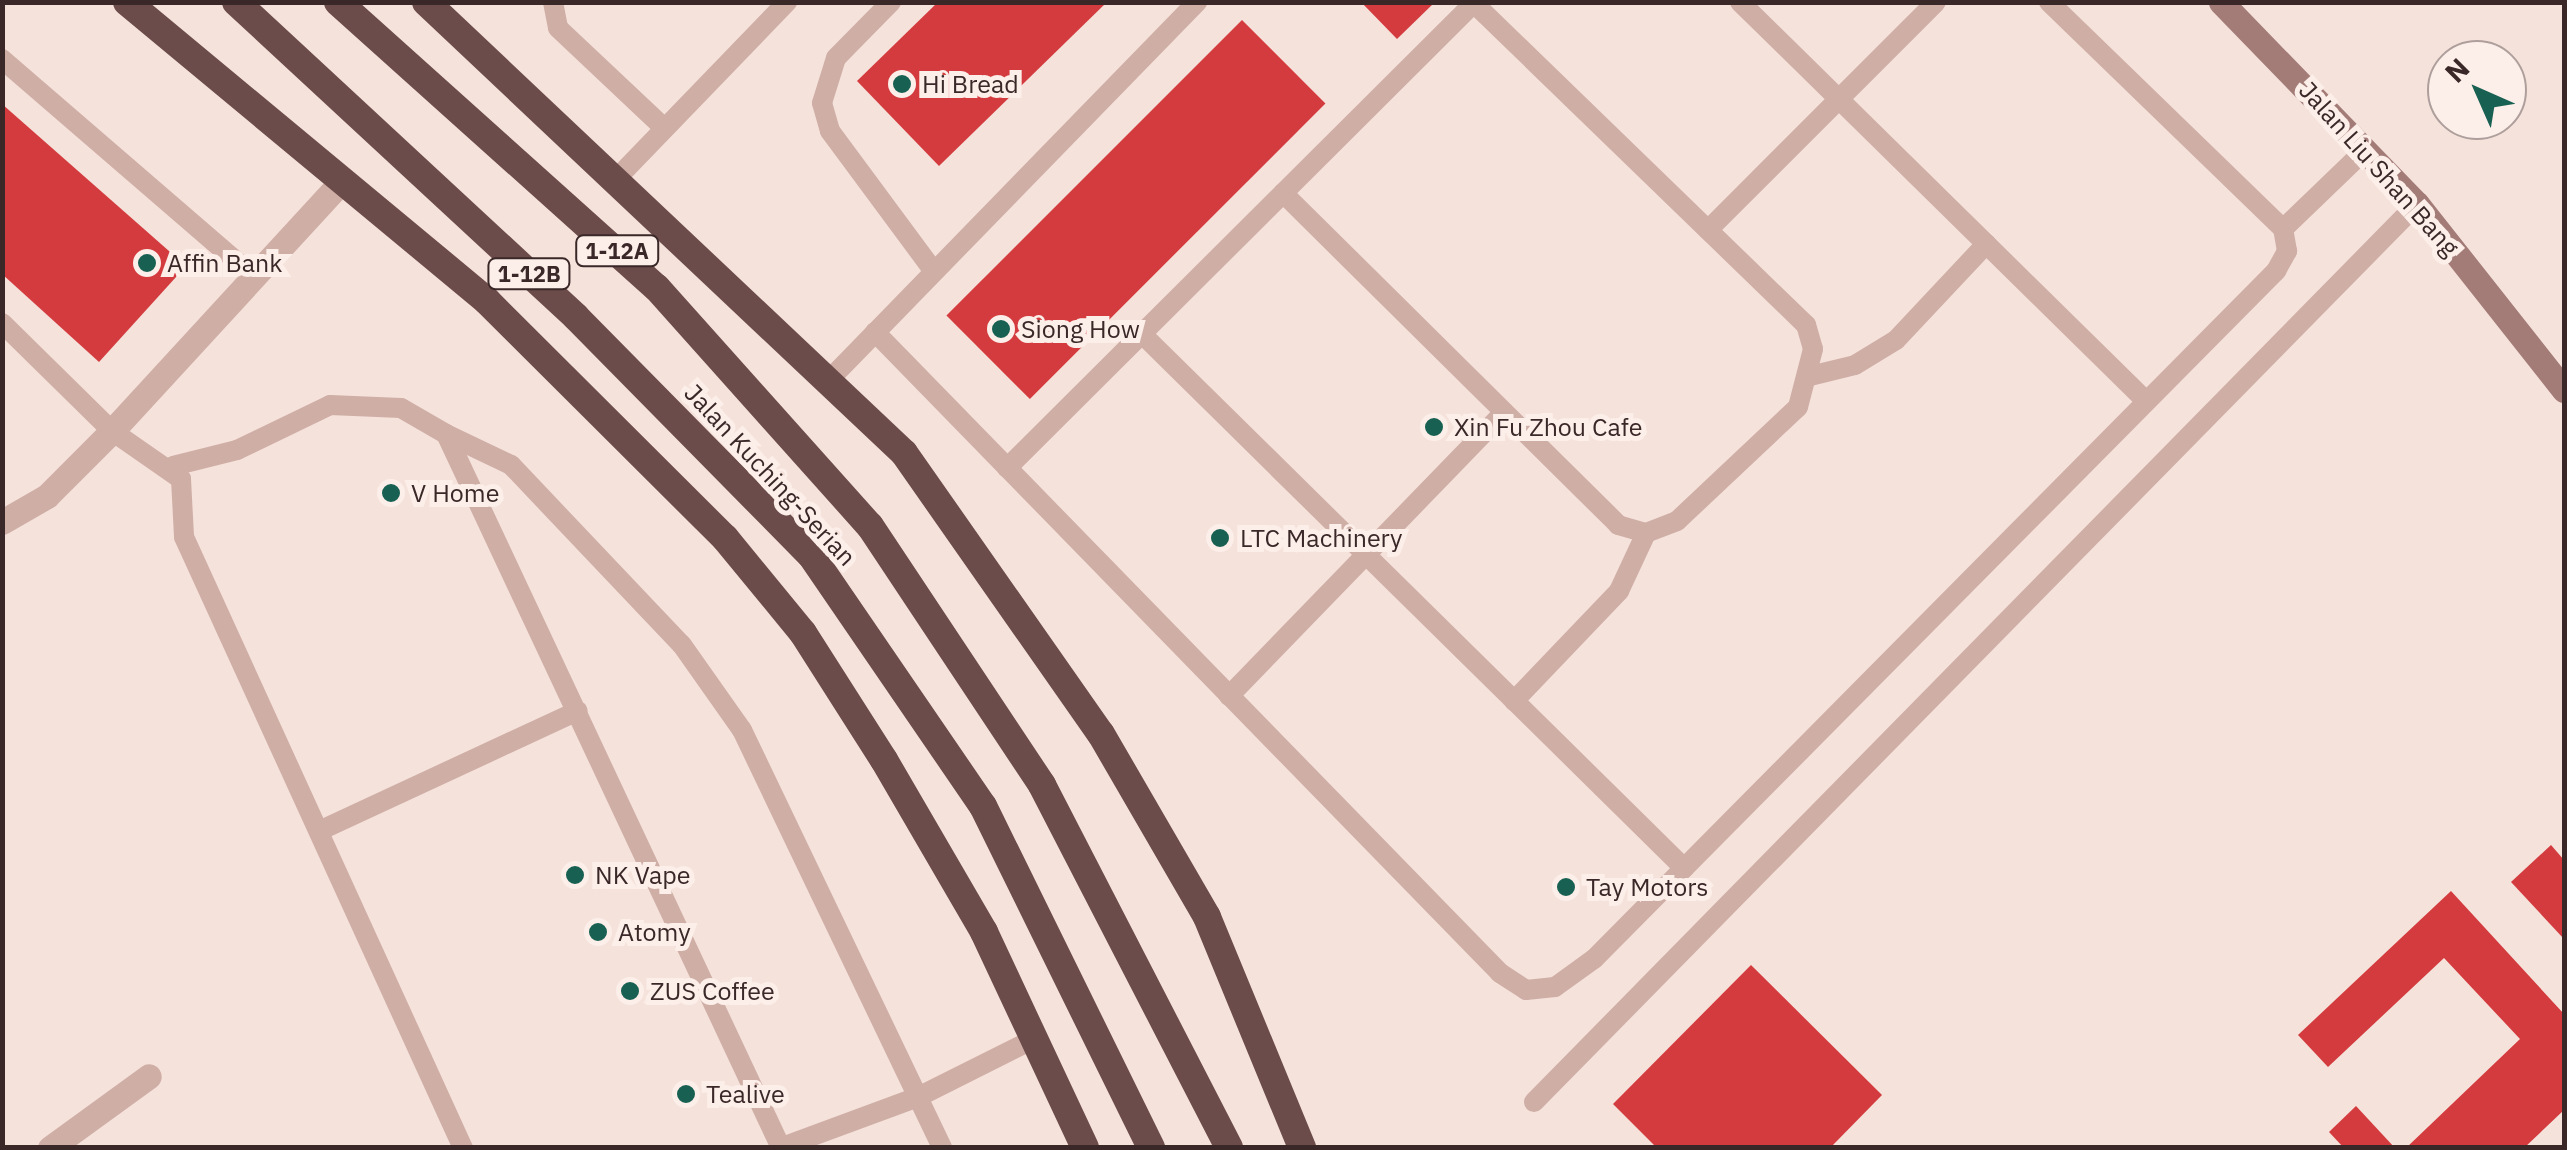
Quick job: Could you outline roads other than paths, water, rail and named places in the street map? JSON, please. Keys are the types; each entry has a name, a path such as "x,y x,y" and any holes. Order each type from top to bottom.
{"highway":[{"path":"127,2 487,301 725,538 802,633 984,932 1085,1148"},
{"name":"Jalan Kuching-Serian","path":"236,2 576,318 812,555 983,806 1151,1148"},
{"name":"Jalan Kuching-Serian","path":"338,2 658,288 870,526 1042,785 1229,1148"},
{"path":"426,2 618,176 904,453 1101,734 1206,917 1302,1148"}],"main road":[{"name":"Jalan Liu Shan Bang","path":"2222,2 2417,204 2564,390"}],"street":[{"path":"2,522 47,496 112,432 342,181"},
{"path":"50,1148 149,1076"}],"lane":[{"path":"553,2 558,28 664,128"},
{"path":"618,176 787,2"},
{"path":"891,2 836,58 822,103 830,131 932,270"},
{"path":"829,380 1197,2"},
{"path":"1740,2 2146,401"},
{"path":"1708,230 1936,2"},
{"path":"875,332 1229,696 1526,990 1555,986 1594,960 2276,271 2287,251 2283,229 2049,2"},
{"path":"1007,468 1142,334 1283,193 1474,3 1806,325 1810,376 1798,407 1677,521 1646,533 1618,525 1283,193"},
{"path":"2,59 255,277"},
{"path":"2283,229 2366,149"},
{"path":"1534,1102 2417,204"},
{"path":"1810,376 1854,365 1896,340 1986,244"},
{"path":"2,324 112,432 173,466 237,450 330,405 402,408 511,465 702,673 742,730 942,1148"},
{"path":"1142,334 1684,868"},
{"path":"1229,696 1504,412"},
{"path":"446,434 781,1147 918,1096 1032,1040"},
{"path":"173,466 184,537 463,1148"},
{"path":"1514,701 1619,591 1646,533"},
{"path":"318,830 577,710"}],"place":[{"name":"Hi Bread","path":"902,84"},
{"name":"Affin Bank","path":"147,263"},
{"name":"Siong How","path":"1001,329"},
{"name":"Xin Fu Zhou Cafe","path":"1434,427"},
{"name":"V Home","path":"391,493"},
{"name":"LTC Machinery","path":"1220,538"},
{"name":"NK Vape","path":"575,875"},
{"name":"Tay Motors","path":"1566,887"},
{"name":"Atomy","path":"598,932"},
{"name":"ZUS Coffee","path":"630,991"},
{"name":"Tealive","path":"686,1094"}]}
